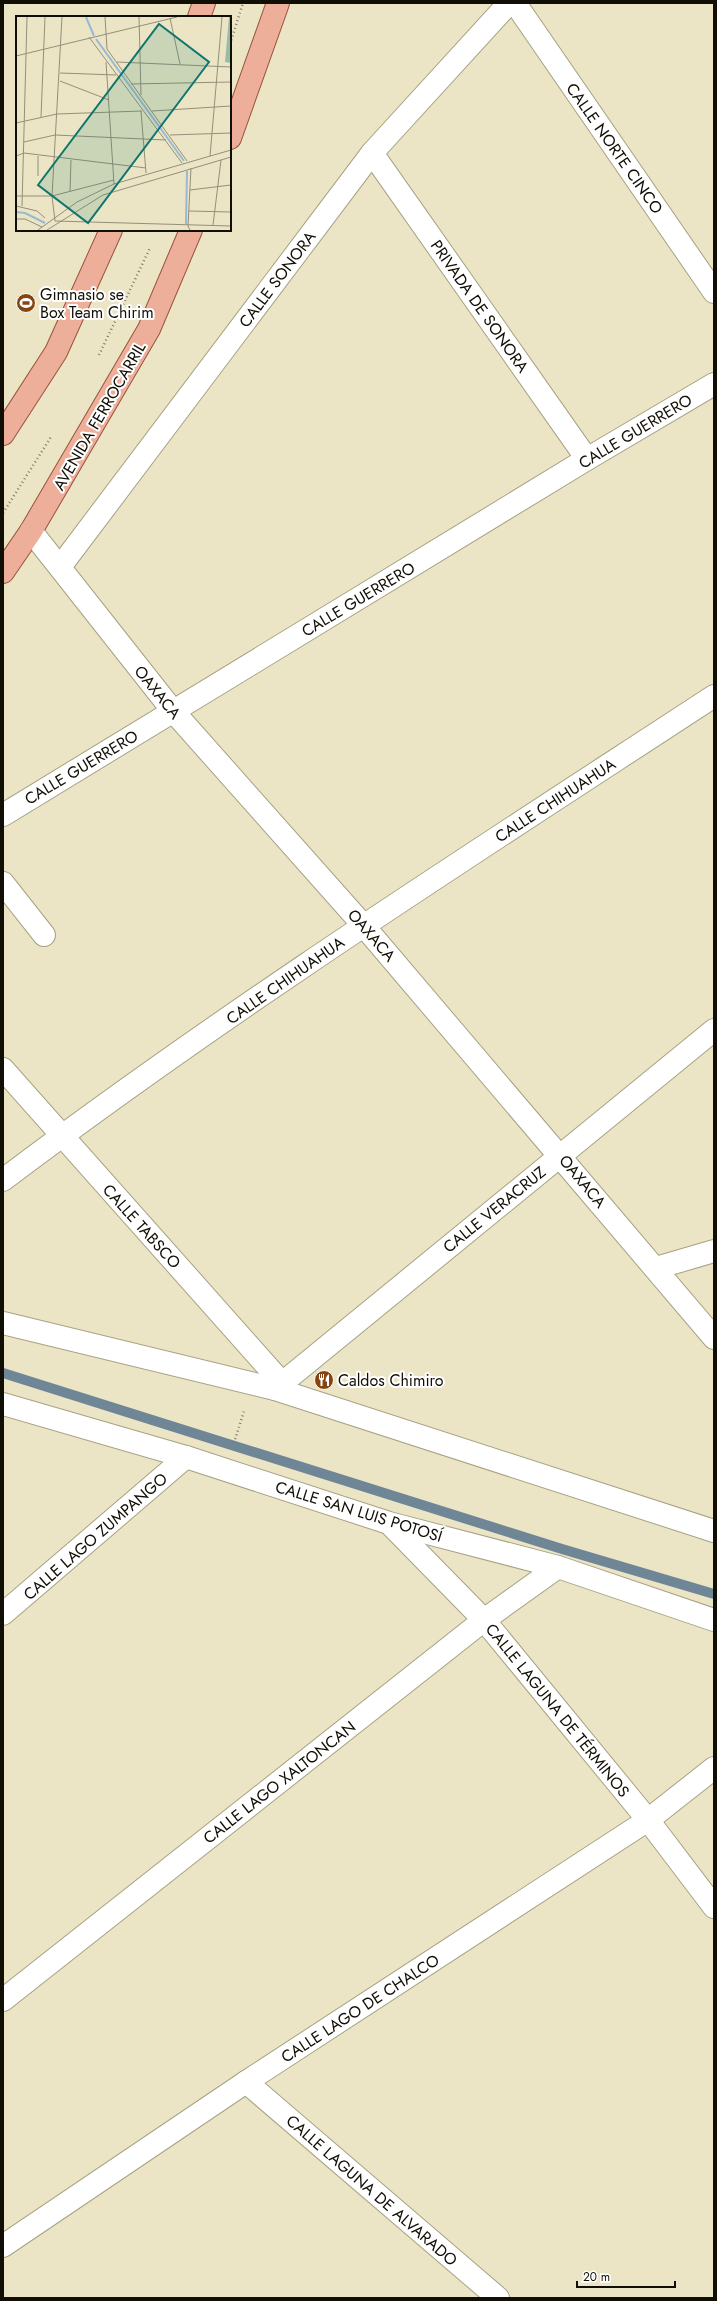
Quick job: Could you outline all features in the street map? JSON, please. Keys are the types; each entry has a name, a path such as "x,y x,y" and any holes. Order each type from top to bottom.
{"main road":[{"path":"199,16 204,3"},
{"path":"231,135 278,3"},
{"path":"3,434 56,352 111,231"},
{"name":"AVENIDA FERROCARRIL","path":"3,572 31,532 149,329 191,231"}],"street":[{"name":"CALLE SONORA","path":"60,567 372,153 509,3"},
{"name":"CALLE NORTE CINCO","path":"515,3 714,292"},
{"name":"PRIVADA DE SONORA","path":"372,153 587,459"},
{"name":"CALLE GUERRERO","path":"3,815 587,459 714,384"},
{"name":"OAXACA","path":"31,532 173,711 363,925 560,1154 714,1338"},
{"name":"CALLE CHIHUAHUA","path":"3,1180 62,1136 363,925 714,696"},
{"path":"3,883 44,935"},
{"name":"CALLE VERACRUZ","path":"278,1386 560,1154 714,1030"},
{"name":"CALLE TABSCO","path":"3,1069 278,1386"},
{"path":"656,1268 714,1252"},
{"path":"3,1323 278,1386 714,1531"},
{"name":"CALLE SAN LUIS POTOSÍ","path":"3,1404 186,1457 389,1523 558,1567 714,1620"},
{"name":"CALLE LAGO ZUMPANGO","path":"3,1614 186,1457"},
{"name":"CALLE LAGUNA DE TÉRMINOS","path":"389,1523 484,1620 648,1820 714,1907"},
{"name":"CALLE LAGO XALTONCAN","path":"3,2000 484,1620 558,1567"},
{"name":"CALLE LAGO DE CHALCO","path":"3,2246 246,2082 648,1820 714,1768"},
{"name":"CALLE LAGUNA DE ALVARADO","path":"246,2082 498,2298"}],"path":[{"path":"231,41 243,3"},
{"path":"98,357 152,244"},
{"path":"3,513 54,432"},
{"path":"233,1447 245,1408"}],"waterway":[{"path":"3,1373 562,1549 714,1594"}],"place":[{"name":"Gimnasio se Box Team Chirim","path":"26,303"},
{"name":"Caldos Chimiro","path":"324,1380"}]}
